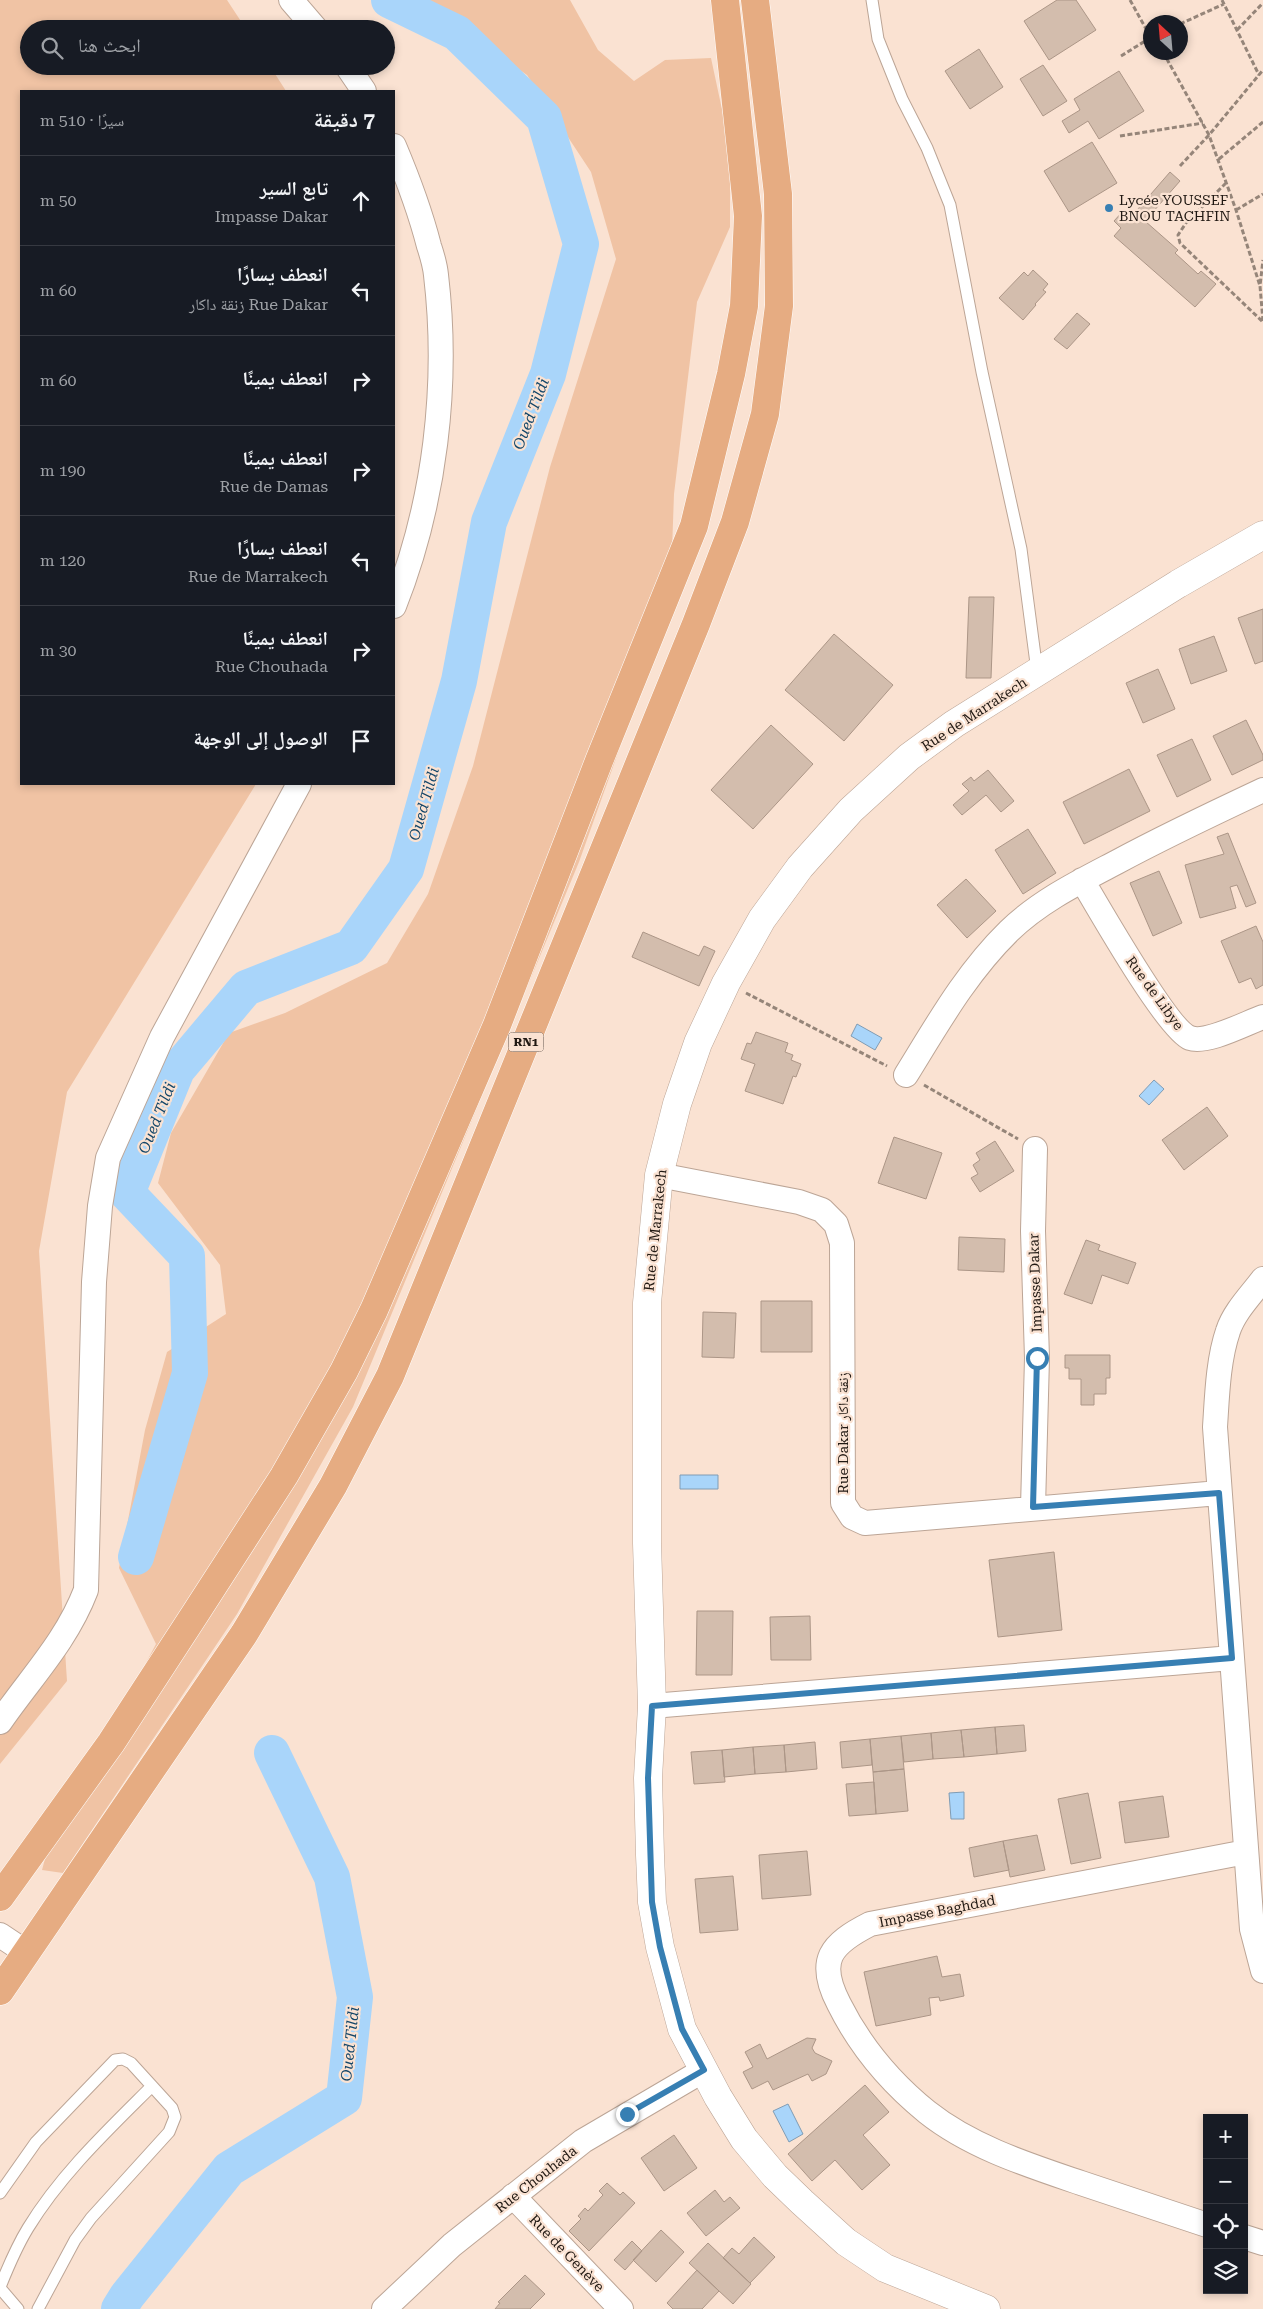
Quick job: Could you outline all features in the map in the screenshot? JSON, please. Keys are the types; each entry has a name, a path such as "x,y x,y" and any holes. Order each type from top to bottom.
{"highway":[{"name":"RN1","path":"0,1897 110,1743 190,1622 284,1476 344,1371 374,1310 497,1025 599,760 694,526 731,374 744,306 748,216 726,0"},
{"name":"RN1","path":"0,1991 244,1634 333,1486 390,1376 688,643 735,522 765,414 779,306 778,194 756,0"}],"street":[{"path":"291,0 308,20"},
{"path":"353,75 363,90"},
{"path":"395,148 421,213 436,274 440,344 439,414 428,482 412,553 395,603"},
{"name":"Rue de Marrakech","path":"986,2309 885,2268 846,2242 775,2176 744,2139 718,2097 682,2029 660,1947 652,1902 648,1778 652,1706 647,1543 647,1303 659,1175 680,1096 698,1043 726,982 762,920 800,867 851,810 909,757 946,730 1178,584 1263,535"},
{"path":"0,1722 61,1641 76,1614 86,1590 94,1282 100,1206 108,1158 162,1037 298,785"},
{"path":"906,1075 952,1001 981,961 1033,909 1082,880 1185,826 1263,790"},
{"name":"Rue de Libye","path":"1082,880 1125,952 1177,1029 1191,1039 1209,1038 1263,1017"},
{"name":"Impasse Dakar","path":"1033,1507 1037,1358 1033,1231 1035,1149"},
{"name":"Rue Dakar زنقة داكار","path":"659,1175 799,1202 822,1210 836,1224 842,1244 843,1503 852,1517 865,1523 1033,1507 1219,1493"},
{"path":"1263,1280 1244,1303 1228,1330 1219,1381 1215,1427 1232,1658 1252,1861 1252,1929 1263,1971"},
{"path":"652,1706 1232,1658"},
{"name":"Impasse Baghdad","path":"1203,2224 1006,2156 962,2135 927,2112 898,2086 869,2055 838,2003 829,1975 832,1950 846,1937 870,1924 1252,1861"},
{"path":"0,1936 27,1953"},
{"name":"Rue Chouhada","path":"384,2309 452,2245 583,2142 704,2070"},
{"name":"Rue de Genève","path":"513,2196 621,2309"},
{"path":"1248,2238 1263,2243"}],"lane":[{"path":"872,0 878,39 902,99 927,148 950,205 982,372 1020,549 1037,673"},
{"path":"0,2193 36,2142 115,2060 123,2059 131,2063 172,2108 175,2117 173,2125 86,2225 70,2248 38,2309"},
{"path":"18,2309 0,2288 28,2228 59,2185 108,2129 152,2086"}],"path":[{"path":"1130,0 1143,24"},
{"path":"1188,20 1223,2 1259,75"},
{"path":"1237,30 1263,3"},
{"path":"1121,56 1143,42"},
{"path":"1168,60 1204,123 1219,159 1260,286"},
{"path":"1180,166 1209,135 1263,70"},
{"path":"1219,159 1263,122"},
{"path":"1120,136 1204,123"},
{"path":"1226,183 1186,223 1178,235 1180,243 1263,322"},
{"path":"1236,210 1263,194"},
{"path":"1263,260 1260,286 1263,322"},
{"path":"726,982 906,1075 1035,1149"}],"shaded area":[{"path":"0,0 227,0 240,20 20,20 20,75 276,75 285,90 20,90 20,785 255,785 67,1092 39,1251 67,1681 0,1764"},
{"path":"422,0 570,0 598,50 634,81 665,60 711,58 730,147 730,227 697,302 674,494 670,607 579,862 353,1407 237,1614 63,1873 42,1870 48,1848 156,1644 119,1568 145,1430 167,1352 226,1314 220,1265 158,1183 171,1133 229,1033 285,1013 387,963 428,894 473,766 550,467 616,259 591,172 527,75"}],"water":[{"path":"857,1024 882,1038 875,1050 851,1036"},
{"path":"1154,1080 1164,1089 1149,1105 1139,1096"},
{"path":"680,1475 718,1475 718,1489 680,1489"},
{"path":"964,1792 964,1819 951,1819 949,1793"},
{"path":"788,2104 803,2134 789,2142 773,2111"}],"building":[{"path":"1057,0 1076,0 1096,30 1049,60 1024,21"},
{"path":"979,49 1003,87 970,109 945,71"},
{"path":"1043,65 1067,101 1043,116 1020,79"},
{"path":"1119,71 1144,111 1099,139 1088,121 1069,133 1062,121 1080,110 1074,99"},
{"path":"1092,142 1117,183 1069,212 1044,171"},
{"path":"1170,172 1180,181 1145,221 1178,250 1175,253 1198,274 1201,271 1216,284 1195,307 1114,236 1121,228 1114,221 1124,210 1131,217"},
{"path":"1033,270 1048,284 1043,290 1046,292 1023,320 999,298 1024,272 1028,276"},
{"path":"1077,313 1090,324 1067,349 1054,339"},
{"path":"969,597 994,597 991,678 966,678"},
{"path":"1263,609 1263,661 1255,664 1238,618"},
{"path":"834,634 893,685 844,741 785,690"},
{"path":"1214,636 1227,671 1191,684 1179,649"},
{"path":"1158,669 1175,709 1143,723 1126,683"},
{"path":"1246,720 1263,755 1263,760 1232,775 1213,736"},
{"path":"771,725 813,764 753,829 711,790"},
{"path":"1192,739 1211,780 1177,797 1157,755"},
{"path":"1129,769 1150,811 1084,844 1063,802"},
{"path":"988,770 1014,801 1001,812 986,795 962,815 953,805 969,791 962,784 971,777 974,781"},
{"path":"1028,829 1056,873 1023,894 995,850"},
{"path":"1228,833 1256,903 1246,907 1237,885 1230,887 1236,908 1200,918 1185,865 1224,854 1217,837"},
{"path":"1159,871 1182,923 1153,936 1130,883"},
{"path":"966,879 996,911 967,938 937,905"},
{"path":"1256,926 1263,942 1263,985 1256,989 1251,978 1239,983 1221,941"},
{"path":"643,932 699,956 704,946 715,951 699,986 632,957"},
{"path":"756,1032 788,1043 785,1052 793,1055 791,1060 801,1064 796,1077 793,1076 783,1104 745,1091 755,1064 741,1059 747,1043 751,1044"},
{"path":"1207,1107 1228,1136 1184,1170 1162,1140"},
{"path":"894,1137 942,1153 926,1199 878,1183"},
{"path":"995,1141 1014,1171 980,1192 971,1178 978,1174 973,1165 980,1160 976,1153"},
{"path":"959,1237 1005,1239 1004,1272 958,1270"},
{"path":"1086,1240 1100,1245 1098,1250 1136,1263 1128,1284 1102,1275 1092,1304 1064,1294"},
{"path":"761,1301 812,1301 812,1352 761,1352"},
{"path":"703,1312 736,1313 734,1358 702,1357"},
{"path":"1065,1355 1110,1355 1110,1378 1106,1378 1106,1394 1094,1394 1094,1405 1081,1405 1081,1379 1069,1379 1069,1368 1065,1368"},
{"path":"1054,1552 1062,1630 998,1637 989,1560"},
{"path":"697,1611 733,1611 732,1675 696,1675"},
{"path":"810,1616 811,1660 771,1660 770,1617"},
{"path":"1024,1725 1026,1751 997,1754 995,1727"},
{"path":"995,1727 997,1754 964,1757 961,1730"},
{"path":"961,1730 964,1757 933,1759 931,1733"},
{"path":"931,1733 933,1759 904,1762 901,1736"},
{"path":"901,1736 904,1769 873,1772 870,1739"},
{"path":"870,1739 872,1765 842,1768 840,1742"},
{"path":"815,1742 817,1769 786,1772 784,1745"},
{"path":"784,1745 786,1772 755,1774 753,1747"},
{"path":"753,1747 755,1774 724,1777 722,1750"},
{"path":"722,1750 725,1782 694,1784 691,1752"},
{"path":"904,1769 908,1811 876,1814 873,1772"},
{"path":"874,1782 876,1814 849,1816 846,1784"},
{"path":"1088,1793 1101,1858 1071,1864 1058,1799"},
{"path":"1163,1796 1169,1837 1125,1843 1119,1802"},
{"path":"1037,1835 1045,1870 1010,1877 1003,1841"},
{"path":"1003,1841 1009,1870 974,1877 969,1848"},
{"path":"807,1851 811,1895 762,1899 759,1855"},
{"path":"733,1876 738,1930 700,1933 695,1879"},
{"path":"937,1956 942,1977 960,1974 964,1996 940,2001 939,1997 929,1998 931,2015 876,2026 864,1972"},
{"path":"807,2038 816,2039 812,2048 815,2053 832,2061 826,2074 812,2081 808,2074 773,2090 768,2081 752,2089 743,2072 753,2067 745,2052 760,2044 767,2059"},
{"path":"865,2085 889,2112 863,2135 890,2165 862,2190 835,2160 812,2181 788,2154"},
{"path":"674,2135 697,2168 664,2191 641,2158"},
{"path":"607,2183 620,2195 623,2192 635,2203 589,2251 569,2231 581,2219 578,2216 585,2208 588,2211 603,2195 599,2191"},
{"path":"715,2190 724,2202 730,2197 740,2208 706,2236 687,2213"},
{"path":"661,2230 684,2252 656,2282 633,2260"},
{"path":"754,2237 775,2257 750,2283 723,2258 732,2248 739,2254"},
{"path":"632,2241 642,2251 625,2270 614,2260"},
{"path":"708,2243 751,2284 733,2304 689,2263"},
{"path":"697,2270 719,2291 702,2309 673,2309 667,2303"},
{"path":"525,2275 545,2294 530,2309 495,2309 500,2303 498,2302"}],"waterway":[{"name":"Oued Tildi","path":"136,1557 190,1373 187,1256 127,1193 177,1070 246,988 351,947 406,869 459,681 489,522 548,374 581,244 544,118 457,33 389,0"},
{"name":"Oued Tildi","path":"119,2309 127,2296 229,2169 344,2098 355,1997 332,1877 272,1753"}],"place":[{"name":"Lycée YOUSSEF BNOU TACHFIN","path":"1109,208"}],"route":[{"path":"627,2114 704,2070 682,2029 660,1947 652,1902 648,1778 652,1706 1232,1658 1219,1493 1033,1507 1037,1358"}]}
